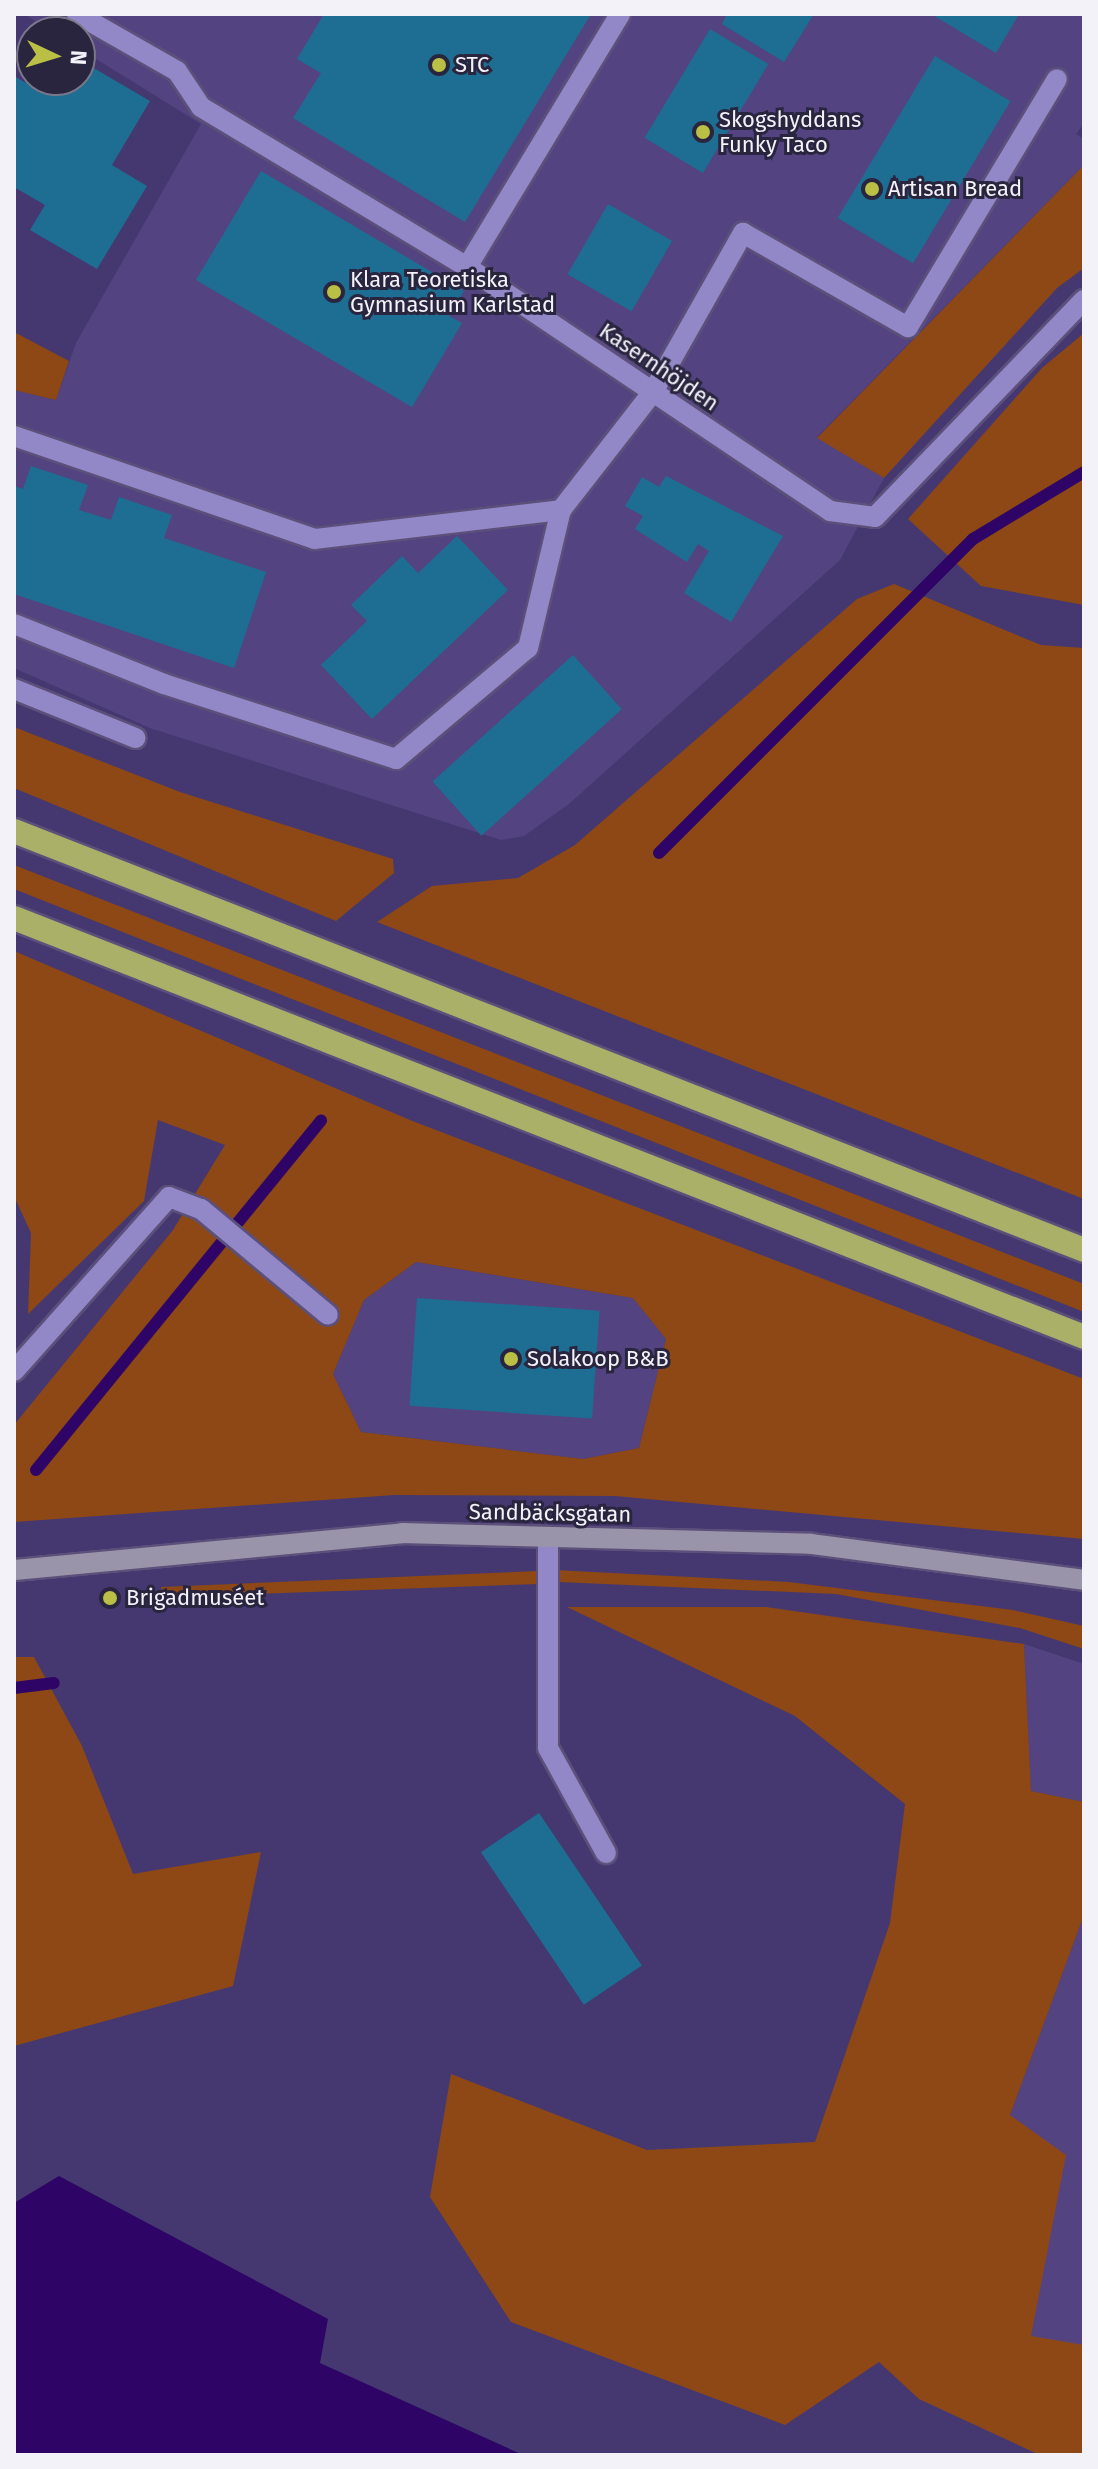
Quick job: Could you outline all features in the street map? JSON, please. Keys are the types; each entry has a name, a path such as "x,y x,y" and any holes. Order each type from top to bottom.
{"highway":[{"path":"14,831 1084,1250"},
{"path":"14,918 1084,1337"}],"street":[{"name":"Kasernhöjden","path":"77,14 177,71 201,107 467,267 830,511 875,517 1084,300"},
{"path":"467,267 620,14"},
{"path":"14,624 164,684 396,759 528,648 561,510 653,392 743,233 908,327 1057,79"},
{"path":"14,436 315,539 561,510"},
{"path":"14,689 135,738"},
{"path":"14,1371 169,1197 201,1209 328,1315"},
{"name":"Sandbäcksgatan","path":"14,1570 402,1533 811,1544 1084,1580"},
{"path":"548,1537 548,1748 606,1853"}],"shaded area":[{"path":"24,14 1084,14 1084,123 1076,134 1084,139 1084,165 817,437 884,478 840,560 569,804 524,836 501,840 150,728 14,668 14,390 56,400 76,343 201,124 96,59 96,16"},
{"path":"1084,165 1084,268 1057,288 884,478 817,438"},
{"path":"14,332 69,361 56,400 14,390"},
{"path":"1084,333 1084,605 981,586 908,519 1042,368"},
{"path":"894,584 1041,645 1084,648 1084,1199 377,922 432,886 518,878 575,845 857,599"},
{"path":"14,727 180,792 393,859 394,873 336,921 14,788"},
{"path":"14,865 1084,1284 1084,1312 14,889"},
{"path":"14,951 410,1120 1084,1379 1084,1539 615,1496 394,1495 14,1522 14,1425 173,1230 225,1145 158,1120 144,1201 28,1314 31,1233 14,1196","holes":["416,1262 633,1298 666,1339 639,1448 583,1459 361,1432 333,1374 364,1300"]},
{"path":"416,1262 633,1298 666,1339 639,1448 583,1459 361,1432 333,1374 364,1300"},
{"path":"554,1570 789,1582 1013,1610 1084,1626 1084,1649 1020,1628 836,1594 559,1582"},
{"path":"537,1571 539,1584 164,1597 161,1587"},
{"path":"567,1607 766,1607 1024,1644 1031,1791 1084,1802 1084,1915 1010,2115 1066,2155 1031,2336 1084,2345 1084,2455 1040,2455 919,2399 879,2362 785,2425 511,2322 430,2197 451,2074 647,2150 815,2142 890,1923 905,1804 795,1716"},
{"path":"1024,1644 1084,1664 1084,1802 1031,1791"},
{"path":"14,1657 34,1657 82,1746 133,1874 261,1852 233,1986 14,2046"},
{"path":"1084,1915 1084,2455 1040,2455 919,2399 1010,2115"},
{"path":"59,2176 328,2319 320,2363 523,2455 14,2455 14,2203"}],"building":[{"path":"324,14 591,14 465,222 293,118 321,73 297,59"},
{"path":"727,14 814,14 784,62 722,24"},
{"path":"931,14 1019,14 996,53"},
{"path":"710,29 768,64 703,173 645,138"},
{"path":"935,56 1010,101 913,263 838,218"},
{"path":"96,69 150,101 112,165 147,186 97,269 30,230 45,205 14,187 14,76 16,96 96,96"},
{"name":"Klara Teoretiska Gymnasium Karlstad","path":"261,171 464,291 449,316 462,323 412,407 196,280"},
{"path":"608,204 672,241 632,311 568,274"},
{"path":"31,466 88,485 79,510 111,520 119,497 172,515 164,538 266,572 234,668 14,594 14,486 23,489"},
{"path":"666,476 783,536 731,622 684,593 709,551 698,544 687,562 635,529 643,516 625,506 642,477 659,487"},
{"path":"457,536 508,590 372,719 321,665 367,621 351,605 402,556 418,573"},
{"path":"573,655 622,709 481,836 433,781"},
{"path":"417,1298 600,1311 592,1419 409,1406"},
{"path":"539,1813 642,1966 584,2005 481,1852"}],"waterway":[{"path":"659,853 973,539 1084,472"},
{"path":"36,1470 321,1120"},
{"path":"14,1688 54,1683"}],"place":[{"name":"STC","path":"439,65"},
{"name":"Skogshyddans Funky Taco","path":"703,132"},
{"name":"Artisan Bread","path":"872,189"},
{"name":"Klara Teoretiska Gymnasium Karlstad","path":"334,292"},
{"name":"Solakoop B&B","path":"511,1359"},
{"name":"Brigadmuséet","path":"110,1598"}]}
